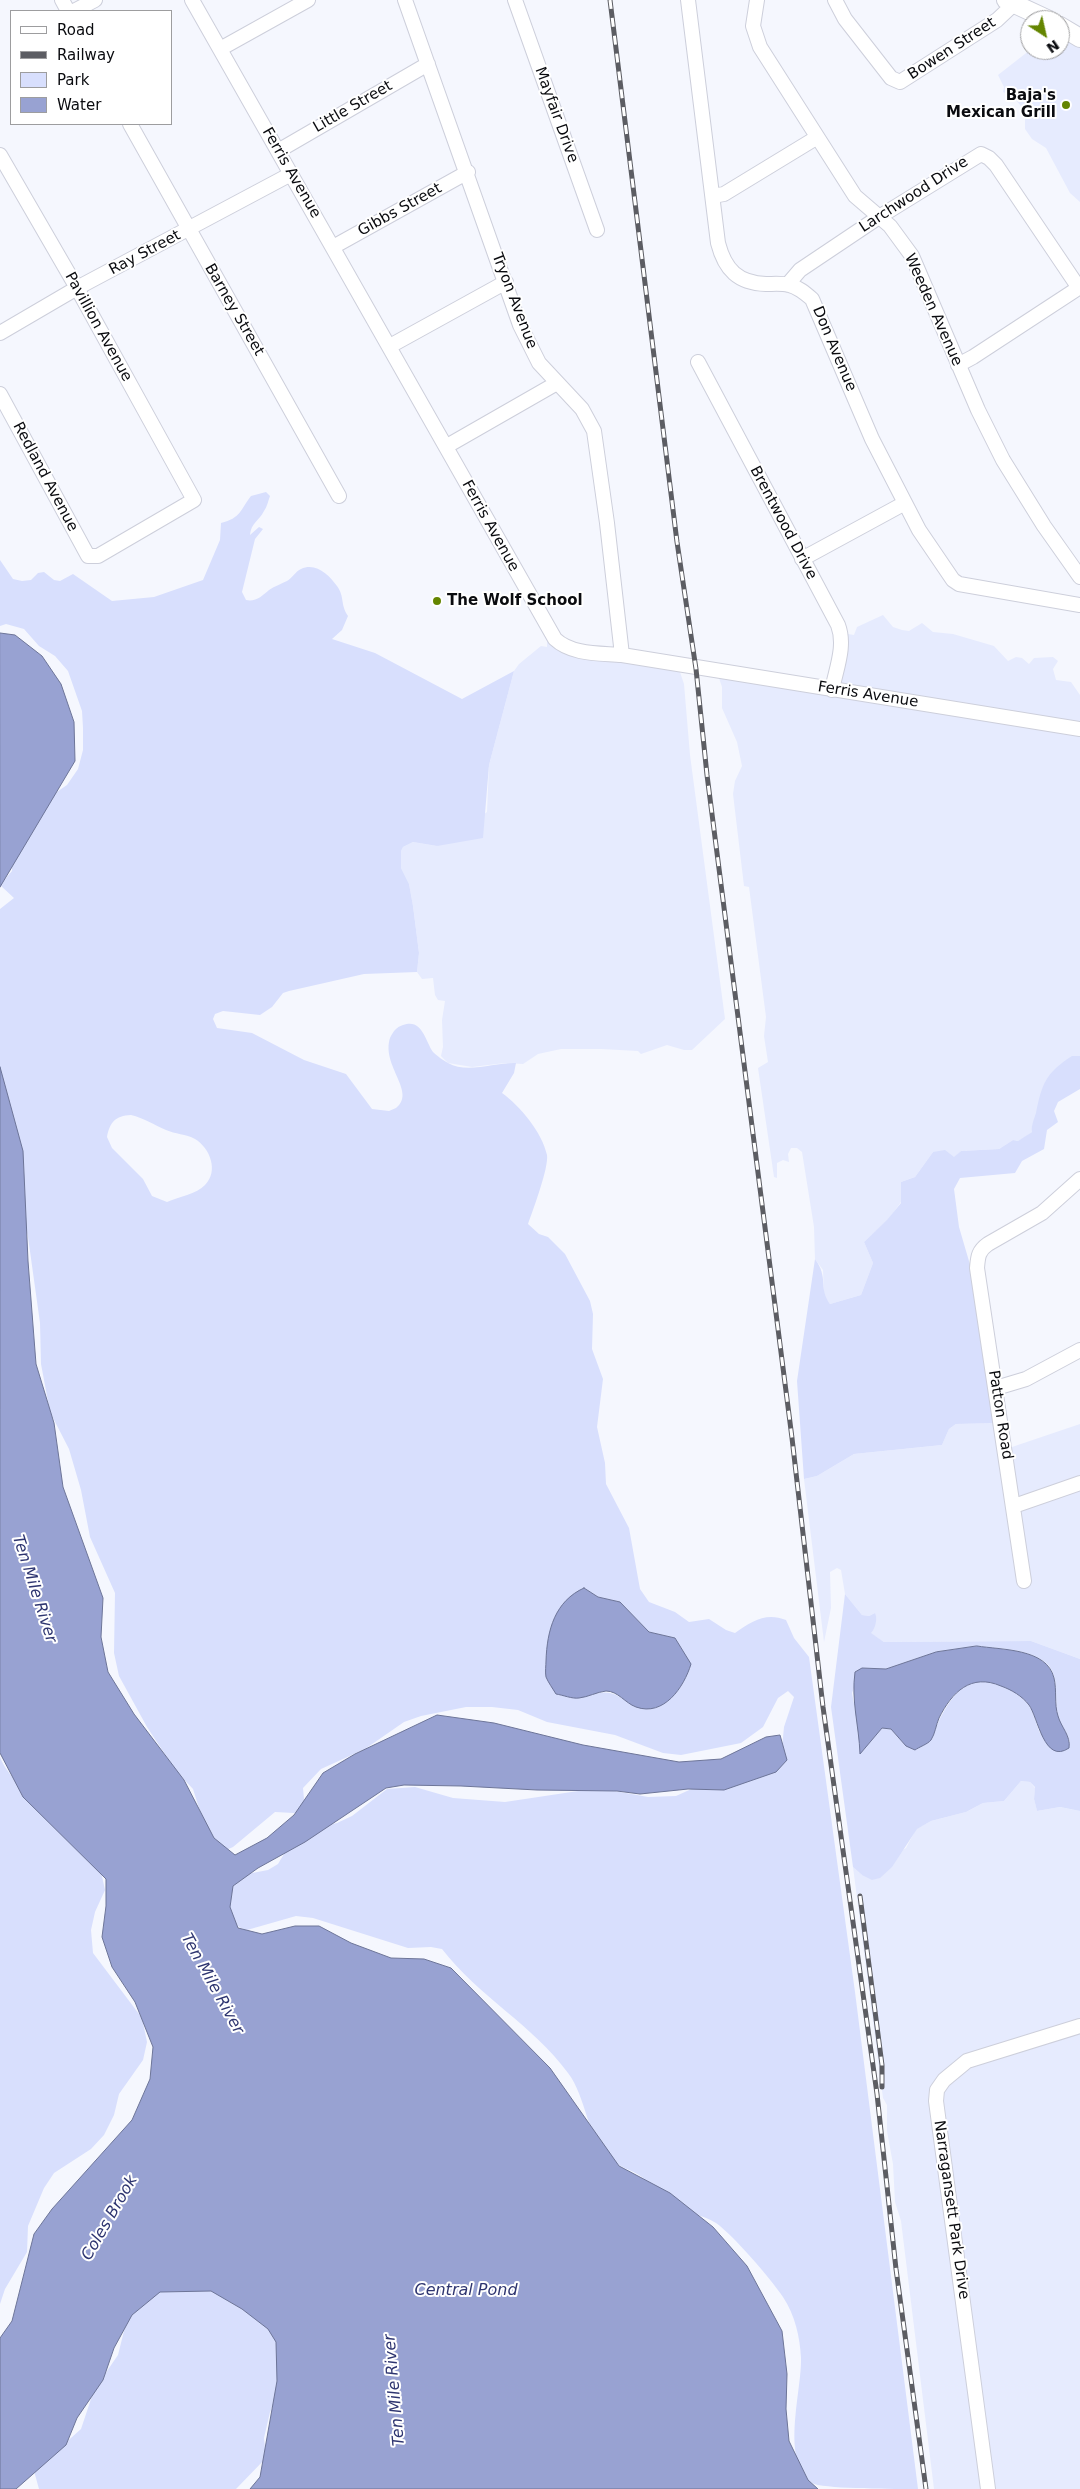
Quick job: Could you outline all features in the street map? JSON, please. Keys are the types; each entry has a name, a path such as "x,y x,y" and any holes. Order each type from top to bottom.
{"main road":[{"path":"1010,2 1027,10"}],"street":[{"path":"76,10 95,0"},
{"name":"Ferris Avenue","path":"192,0 447,446 498,540 555,638 562,645 573,650 622,655 1080,729"},
{"path":"220,49 308,0"},
{"name":"Tryon Avenue","path":"405,0 531,348 539,363 582,409 594,431 622,655"},
{"name":"Mayfair Drive","path":"515,0 597,230"},
{"path":"688,0 721,257 727,268 737,278 752,284 788,284"},
{"name":"Weeden Avenue","path":"757,0 753,26 755,38 816,138 855,196 890,226 912,256 958,365 1003,460 1044,526 1080,577"},
{"name":"Bowen Street","path":"835,0 845,19 891,78 900,82 997,20 1010,2"},
{"name":"Little Street","path":"278,151 428,64"},
{"name":"Barney Street","path":"131,125 339,496"},
{"path":"713,196 724,194 816,138"},
{"name":"Larchwood Drive","path":"788,284 800,270 879,217 981,154 989,158 996,165 1079,287"},
{"name":"Pavillion Avenue","path":"0,155 77,288 194,500 98,556 92,556"},
{"name":"Gibbs Street","path":"333,248 468,172"},
{"name":"Ray Street","path":"0,334 77,288 291,174"},
{"path":"390,346 506,282"},
{"name":"Don Avenue","path":"788,284 802,290 812,299 819,310 872,439 919,530 953,580 959,584 1080,605"},
{"path":"958,365 1079,287"},
{"name":"Brentwood Drive","path":"698,362 842,635 832,690"},
{"path":"447,446 557,383"},
{"name":"Redland Avenue","path":"0,394 88,556 92,556"},
{"path":"802,559 905,504"},
{"name":"Patton Road","path":"1024,1581 977,1268 981,1249 1042,1213 1080,1179"},
{"path":"996,1388 1026,1378 1080,1350"},
{"path":"1014,1506 1080,1483"},
{"name":"Narragansett Park Drive","path":"988,2489 936,2102 938,2090 944,2080 967,2062 1080,2026"}],"shaded area":[{"path":"1070,28 1080,33 1080,202 1070,193 1046,148 1032,139 1025,129 1025,118 1021,106 1012,96 1003,92 1004,87 998,75 1020,58 1020,60 1070,60"},
{"path":"883,615 893,627 902,630 909,631 922,623 933,632 953,634 994,646 1008,661 1016,657 1022,658 1029,664 1034,658 1053,657 1058,661 1053,669 1056,680 1071,682 1080,695 1080,1056 1033,1124 1032,1132 1024,1138 1018,1141 1013,1140 999,1149 961,1151 954,1158 933,1152 915,1177 901,1182 901,1202 888,1220 864,1242 873,1263 861,1295 830,1304 824,1296 823,1270 815,1259 814,1227 802,1152 797,1148 791,1148 788,1154 789,1162 783,1160 777,1163 777,1178 774,1177 758,1068 768,1062 764,1036 766,1017 749,887 744,886 733,794 735,781 742,766 737,742 722,708 722,687 717,672 830,686 839,638 848,634 854,635 857,627"},
{"path":"539,620 553,632 572,643 677,663 684,684 690,755 725,1019 692,1050 684,1050 667,1045 641,1054 638,1051 561,1049 538,1054 523,1064 505,1063 472,1067 448,1063 441,1056 443,1047 442,1020 445,1001 438,1000 435,995 433,978 422,979 417,972 419,953 413,906 409,884 401,868 401,851 403,847 413,842 437,846 487,812 489,765 514,671 519,664 541,646 547,647 547,641 538,625"},
{"path":"1000,1423 1004,1446 1012,1447 1080,1424 1080,1659 1031,1641 884,1642 870,1633 875,1613 869,1616 862,1615 845,1594 841,1570 837,1568 830,1572 831,1608 824,1642 804,1479 817,1476 854,1454 942,1445 949,1429 956,1424"},
{"path":"1021,1781 1030,1782 1035,1788 1034,1799 1037,1811 1060,1807 1080,1811 1080,2489 934,2489 901,2221 895,2202 893,2164 887,2131 887,2105 883,2098 853,1867 862,1875 906,1848 916,1829 931,1821 966,1812 983,1803 1004,1801"}],"green space":[{"path":"266,492 270,496 250,535 259,527 263,529 255,539 242,592 246,600 259,598 287,581 301,569 307,567 317,568 326,574 337,586 348,616 342,630 332,639 375,653 462,699 514,671 489,765 483,838 437,846 413,842 403,847 401,851 401,868 409,884 413,906 419,953 417,972 364,974 289,991 283,993 272,1007 260,1015 223,1011 215,1014 213,1019 217,1028 252,1033 304,1060 346,1074 372,1109 389,1111 396,1108 401,1102 403,1094 393,1068 389,1048 392,1034 403,1025 409,1024 419,1027 433,1052 446,1062 456,1066 473,1068 516,1063 514,1073 502,1093 529,1120 540,1137 547,1155 543,1178 528,1224 539,1234 548,1237 565,1254 590,1301 593,1314 592,1349 603,1379 597,1427 605,1463 606,1484 629,1528 640,1589 649,1602 675,1612 689,1622 709,1619 726,1630 735,1633 747,1625 766,1617 786,1620 794,1638 809,1657 855,1992 918,2489 823,2486 814,2484 803,2474 797,2461 795,2444 796,2408 801,2358 794,2319 783,2297 732,2237 716,2223 671,2205 642,2177 610,2159 597,2141 579,2094 568,2073 539,2040 456,1966 442,1949 431,1947 408,1948 313,1918 296,1916 247,1930 241,1928 234,1921 229,1911 225,1894 242,1875 268,1870 278,1864 297,1832 337,1823 352,1816 387,1789 415,1787 453,1798 505,1802 598,1788 648,1797 676,1796 782,1748 784,1727 794,1697 788,1691 778,1698 763,1727 741,1743 681,1755 663,1753 615,1735 547,1722 518,1710 466,1707 421,1716 404,1722 365,1749 321,1769 303,1788 305,1810 294,1813 275,1812 233,1847 222,1852 206,1830 193,1789 176,1771 147,1727 119,1676 114,1653 115,1593 90,1537 81,1490 69,1449 50,1412 41,1364 40,1323 28,1237 0,1113 0,909 14,898 0,885 12,871 12,850 48,798 67,785 78,769 83,750 82,711 68,671 55,656 39,646 24,629 6,624 0,626 0,560 13,579 31,580 38,573 44,572 54,580 60,581 73,574 112,601 154,597 203,580 220,540 221,523 233,519 251,496","holes":["131,1115 169,1131 192,1137 200,1143 205,1148 212,1167 209,1179 205,1185 192,1193 167,1202 152,1196 143,1179 112,1148 107,1137 110,1127 117,1118","584,1588 598,1597 620,1602 649,1632 675,1638 690,1665 635,1707 619,1697 607,1693 577,1698"]},
{"path":"1072,1056 1080,1056 1080,1089 1058,1102 1054,1111 1058,1122 1047,1130 1044,1149 1022,1161 1015,1173 960,1178 954,1189 959,1227 971,1268 1000,1423 956,1424 949,1429 942,1445 854,1454 817,1476 804,1479 797,1381 815,1259 822,1272 826,1298 830,1304 861,1295 873,1263 864,1242 887,1220 901,1203 901,1182 915,1177 933,1152 945,1150 954,1157 961,1151 999,1149 1013,1140 1018,1141 1032,1132 1040,1094 1046,1080 1056,1068"},
{"path":"845,1594 862,1615 869,1616 875,1613 876,1624 871,1633 884,1642 1031,1641 1080,1659 1080,1811 1060,1807 1037,1811 1034,1799 1035,1787 1030,1782 1021,1781 1004,1801 983,1803 966,1812 931,1821 917,1829 892,1867 880,1878 872,1880 862,1875 853,1867 831,1707","holes":["977,1646 1024,1652 1041,1659 1048,1665 1054,1676 1057,1714 1070,1742 1040,1733 1030,1707 1015,1693 997,1684 979,1681 970,1682 952,1699 940,1719 931,1740 906,1746 891,1729 882,1728 860,1753 859,1730 852,1693 862,1668 886,1669 936,1652"]},
{"path":"0,1757 5,1768 29,1798 101,1872 105,1890 95,1912 91,1930 93,1953 142,2018 147,2042 143,2060 119,2094 114,2115 104,2135 91,2149 54,2173 44,2188 28,2226 27,2252 5,2289 0,2304"},
{"path":"212,2281 277,2334 279,2391 270,2412 264,2438 266,2458 236,2489 39,2489 34,2471 81,2429 94,2390 118,2355 129,2311 152,2284"}],"water":[{"path":"0,633 15,635 42,656 61,684 74,722 75,761 0,887"},
{"name":"Central Pond","path":"0,1067 23,1151 28,1261 36,1364 54,1423 63,1487 103,1598 101,1637 108,1672 134,1714 184,1780 214,1838 235,1855 267,1838 294,1815 323,1773 355,1754 437,1715 494,1723 583,1745 679,1762 721,1759 766,1737 780,1735 787,1760 776,1772 724,1790 688,1789 640,1794 617,1791 537,1790 461,1786 404,1785 386,1788 305,1842 258,1868 233,1886 230,1907 238,1928 262,1934 295,1926 319,1926 351,1943 391,1958 424,1959 451,1968 550,2068 619,2166 670,2193 713,2227 747,2266 782,2331 787,2374 786,2409 789,2441 808,2480 818,2489 250,2489 260,2477 277,2381 276,2342 268,2329 242,2309 211,2291 160,2292 132,2315 114,2348 103,2380 77,2418 66,2445 16,2489 0,2489 0,2338 12,2321 34,2234 52,2209 132,2120 150,2079 153,2047 135,2002 112,1967 102,1937 106,1906 106,1879 23,1797 0,1753"},
{"path":"584,1588 598,1597 620,1602 649,1632 675,1638 691,1664 678,1690 664,1704 646,1709 636,1707 618,1695 606,1691 579,1698 556,1694 546,1677 548,1638 559,1609 574,1594"},
{"path":"977,1646 1022,1652 1042,1661 1050,1668 1055,1683 1059,1720 1069,1739 1069,1748 1060,1752 1053,1750 1048,1745 1029,1705 1020,1696 1001,1686 980,1682 964,1687 956,1693 944,1709 932,1738 926,1744 915,1750 906,1746 891,1729 882,1728 860,1754 855,1703 855,1672 862,1668 886,1669 936,1652"}],"railway":[{"path":"610,0 677,542 696,669 707,775 792,1438 823,1707 877,2094 896,2269 926,2489"},
{"path":"860,1896 882,2065 882,2087"}],"place":[{"name":"Baja's Mexican Grill","path":"1066,105"},
{"name":"The Wolf School","path":"437,601"}],"water label":[{"name":"Ten Mile River","path":"34,1589"},
{"name":"Ten Mile River","path":"212,1984"},
{"name":"Coles Brook","path":"110,2218"},
{"name":"Ten Mile River","path":"395,2390"}]}
